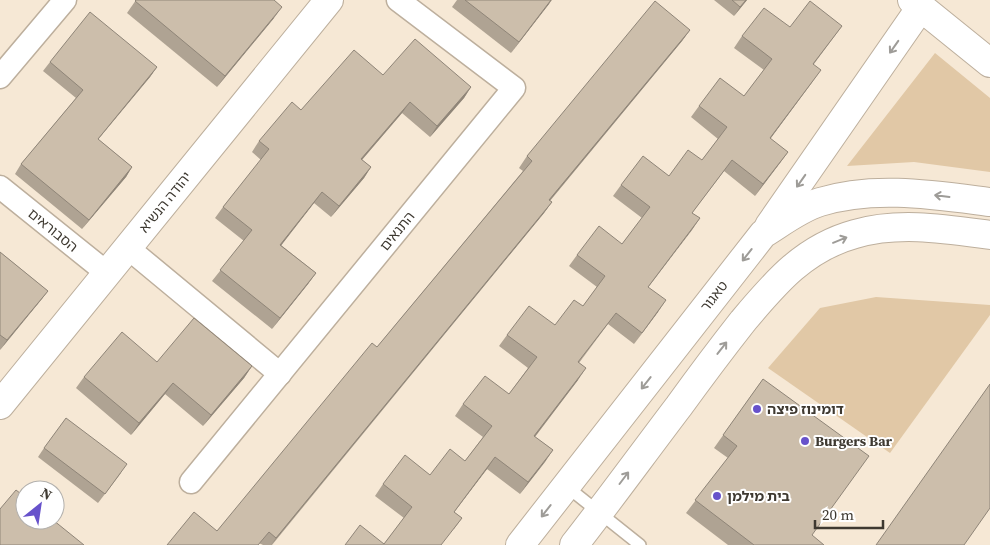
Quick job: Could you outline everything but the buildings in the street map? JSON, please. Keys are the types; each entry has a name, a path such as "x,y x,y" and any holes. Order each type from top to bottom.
{"street":[{"path":"0,78 65,0"},
{"name":"יהודה הנשיא","path":"0,405 329,0"},
{"name":"התנאים","path":"191,482 514,88 398,0"},
{"path":"763,234 917,4 990,62"},
{"name":"הסבוראים","path":"0,187 107,274"},
{"name":"טאגור","path":"520,545 763,234 794,214 818,202 854,194 934,195 990,202"},
{"path":"574,545 724,345 774,284 802,260 822,247 855,234 898,227 938,228 990,236"},
{"path":"128,248 280,374"}],"lane":[{"path":"566,486 640,545"}],"shaded area":[{"path":"935,53 990,98 990,172 914,162 847,166"},
{"path":"876,297 990,305 990,315 890,453 768,368 820,308"}],"place":[{"name":"דומינוז פיצה","path":"757,409"},
{"name":"Burgers Bar","path":"805,441"},
{"name":"בית מילמן","path":"717,496"}]}
